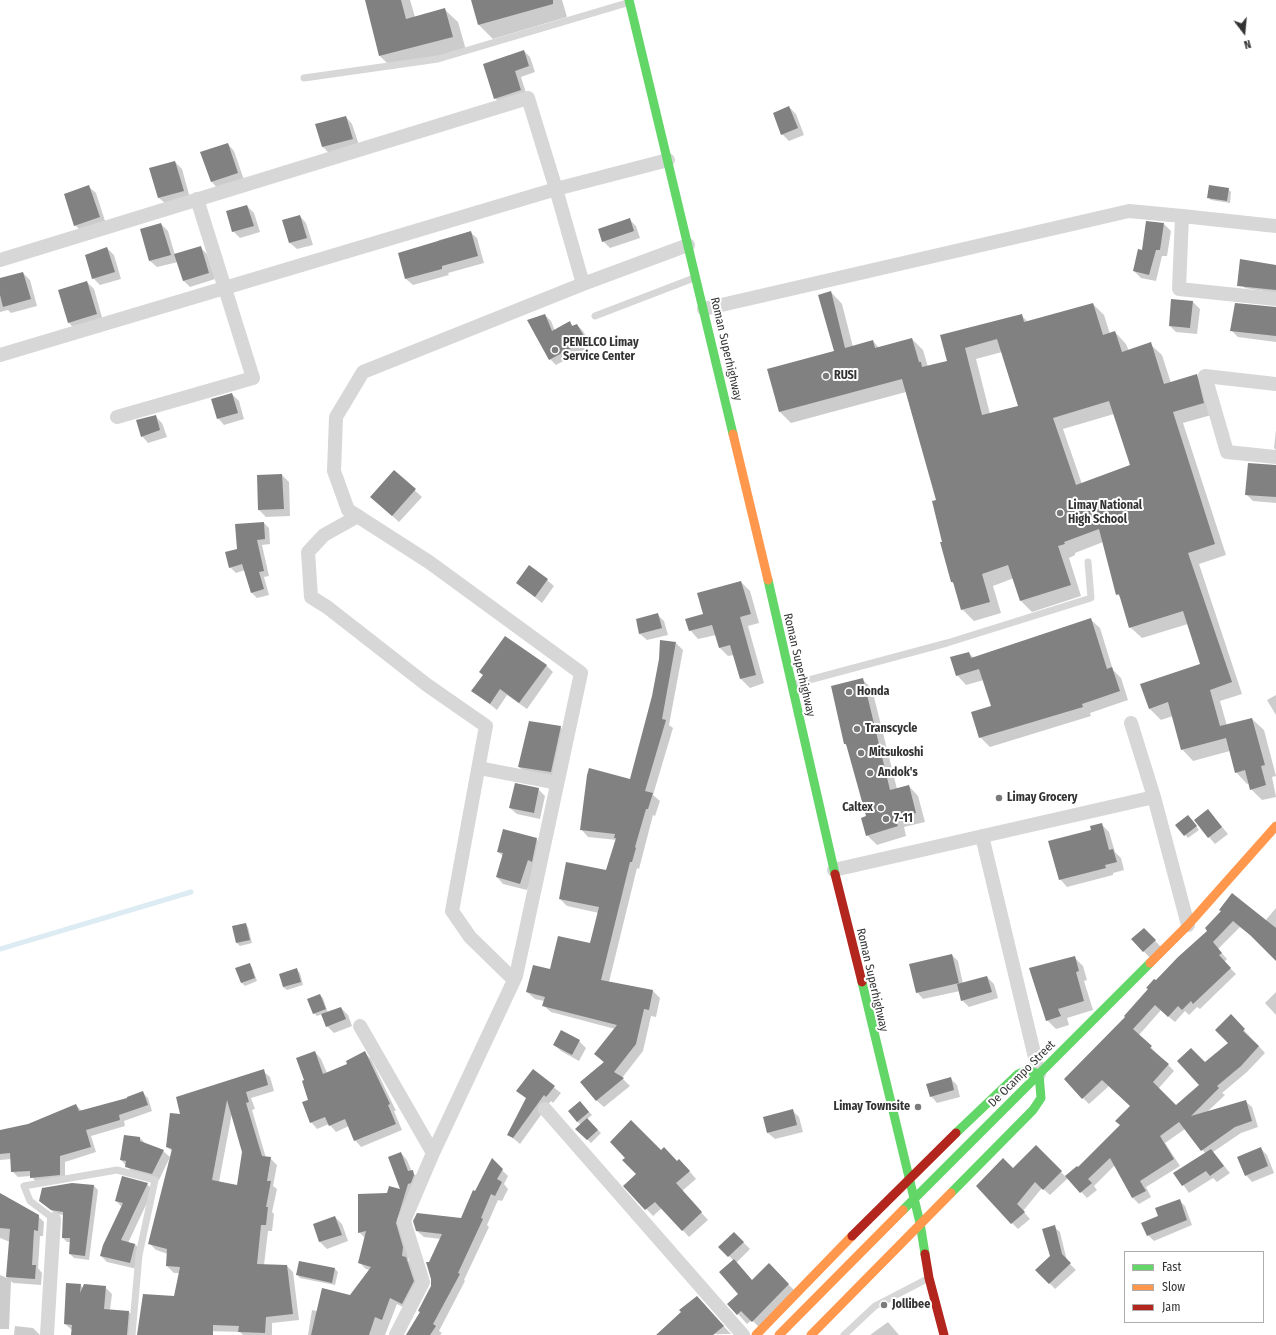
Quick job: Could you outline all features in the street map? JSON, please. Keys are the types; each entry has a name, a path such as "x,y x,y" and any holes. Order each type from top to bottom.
{"main road":[{"name":"Roman Superhighway","path":"629,1 704,309 834,870 908,1180 920,1223 929,1278 944,1335"},
{"name":"De Ocampo Street","path":"780,1335 1188,925 1276,826"},
{"path":"756,1335 908,1180 1018,1074 1027,1070 1035,1078 1042,1094 1039,1102 811,1335"}],"street":[{"path":"0,260 528,98 583,284"},
{"path":"0,355 556,189 668,160"},
{"path":"117,417 253,378 197,199"},
{"path":"704,309 1129,211 1276,226"},
{"path":"1182,216 1179,289 1276,300"},
{"path":"396,1335 423,1282 404,1221 432,1153 514,980 581,674 429,562 348,510 334,471 336,418 363,372 583,284 688,245"},
{"path":"1276,384 1205,376 1227,452 1276,458"},
{"path":"358,516 324,535 308,552 311,597 327,607 427,684 486,726 452,911 470,937 514,980"},
{"path":"1131,722 1154,797 1188,925"},
{"path":"478,768 557,783"},
{"path":"834,870 1154,797"},
{"path":"982,836 1035,1078"},
{"path":"360,1026 432,1153"},
{"path":"545,1109 743,1335"},
{"path":"47,1335 54,1219"}],"lane":[{"path":"304,78 438,59 629,1"},
{"path":"595,316 696,277"},
{"path":"792,685 947,643 1091,598 1088,562"},
{"path":"54,1219 30,1201 24,1186 117,1170 155,1180 139,1255 132,1335"},
{"path":"844,1335 875,1306 929,1278"}],"building":[{"path":"365,0 401,0 406,19 445,8 453,37 379,56"},
{"path":"471,0 553,0 553,4 478,25"},
{"path":"524,50 529,66 515,71 521,90 494,99 483,64"},
{"path":"789,106 798,128 781,135 773,113"},
{"path":"346,116 353,139 322,147 315,124"},
{"path":"228,143 238,173 211,182 200,152"},
{"path":"175,161 184,191 158,198 149,168"},
{"path":"89,185 100,217 74,226 64,194"},
{"path":"1209,185 1229,188 1227,201 1207,198"},
{"path":"247,205 254,226 232,232 226,211"},
{"path":"300,215 307,238 289,243 282,220"},
{"path":"630,218 634,231 602,242 598,229"},
{"path":"1146,221 1164,223 1160,250 1156,250 1149,275 1133,271 1138,249 1142,250"},
{"path":"161,223 171,255 149,261 140,229"},
{"path":"471,231 478,256 442,266 442,269 405,279 398,253"},
{"path":"201,246 209,273 183,281 174,254"},
{"path":"107,247 115,272 92,279 85,255"},
{"path":"1240,259 1276,265 1276,290 1237,286"},
{"path":"23,272 31,299 3,307 0,295 0,278"},
{"path":"87,281 97,314 68,323 58,290"},
{"path":"831,291 845,348 873,340 875,348 912,338 919,362 921,362 922,367 947,361 940,335 1022,314 1024,322 1093,303 1103,335 1115,331 1122,352 1151,342 1164,384 1197,374 1204,403 1173,412 1215,544 1188,553 1232,682 1210,690 1220,726 1252,718 1265,765 1261,766 1266,785 1250,790 1245,770 1235,773 1226,738 1181,750 1168,702 1149,709 1140,684 1200,664 1183,611 1129,628 1119,594 1116,595 1099,529 1064,542 1065,544 1058,546 1071,585 1020,601 1008,565 982,574 990,602 961,610 953,582 951,582 940,542 942,542 932,501 936,500 902,379 779,412 767,369 834,351 818,295","holes":["997,339 1018,406 982,415 965,348","1109,401 1130,465 1076,485 1053,418"]},
{"path":"1171,299 1193,301 1190,328 1169,326"},
{"path":"1235,303 1276,307 1276,336 1230,331"},
{"name":"PENELCO Limay Service Center","path":"545,314 552,331 570,321 572,326 577,324 586,340 549,360 527,320"},
{"path":"232,393 238,413 217,419 211,399"},
{"path":"156,415 160,430 141,437 136,420"},
{"path":"1248,463 1276,465 1276,497 1245,495"},
{"path":"394,470 416,489 392,516 370,497"},
{"path":"282,474 284,509 258,510 257,475"},
{"path":"264,522 265,539 257,540 264,571 259,572 264,589 251,593 242,564 229,568 225,552 237,549 235,524"},
{"path":"529,565 548,579 535,597 516,583"},
{"path":"741,581 751,614 740,617 756,675 740,679 730,645 719,648 712,625 689,631 685,619 703,614 697,593"},
{"path":"658,613 662,628 639,634 636,619"},
{"path":"1091,618 1107,669 1112,667 1120,691 1082,704 1083,707 979,738 971,712 991,706 979,669 956,676 950,657 969,652 971,658"},
{"path":"505,636 547,665 519,703 500,689 490,704 471,691 483,675 479,672"},
{"path":"660,640 676,642 662,719 666,720 645,791 653,793 648,809 646,809 632,862 630,862 601,980 653,990 649,1010 644,1009 636,1044 614,1072 624,1078 596,1101 580,1082 604,1062 594,1054 617,1025 542,1006 545,997 526,992 533,965 550,969 558,936 590,943 599,907 559,899 566,862 606,870 616,838 614,838 615,834 580,830 587,775 589,768 630,779 652,696 659,659"},
{"path":"863,678 890,790 909,785 916,813 895,818 898,826 866,836 861,818 866,816 846,744 844,744 831,686"},
{"path":"529,721 561,726 551,772 518,767"},
{"path":"515,783 539,788 534,813 509,808"},
{"path":"1208,809 1222,827 1208,838 1194,820"},
{"path":"1188,815 1197,826 1184,836 1175,825"},
{"path":"1102,823 1109,850 1113,849 1117,862 1105,865 1106,868 1059,880 1048,841 1091,830 1090,826"},
{"path":"503,829 537,838 532,862 528,860 520,884 496,877 503,853 497,852"},
{"path":"1232,893 1276,928 1276,961 1250,935 1233,921 1213,942 1222,953 1219,955 1231,968 1193,1004 1191,1001 1182,1010 1178,1006 1168,1017 1155,1005 1133,1029 1152,1046 1150,1048 1169,1064 1153,1082 1176,1105 1199,1085 1177,1061 1191,1048 1205,1062 1228,1043 1215,1030 1231,1014 1245,1029 1243,1031 1259,1046 1241,1066 1217,1086 1219,1088 1191,1116 1246,1100 1252,1121 1235,1127 1201,1151 1179,1122 1160,1136 1174,1159 1140,1181 1146,1191 1132,1198 1110,1158 1088,1179 1092,1183 1080,1193 1065,1176 1077,1166 1078,1167 1120,1125 1115,1121 1130,1106 1102,1080 1082,1099 1064,1079 1125,1017 1124,1016 1148,989 1146,988 1154,979 1156,980 1178,957 1207,931 1205,928 1221,911 1219,910"},
{"path":"246,923 250,940 236,943 232,926"},
{"path":"1144,928 1156,940 1143,952 1131,939"},
{"path":"952,954 959,983 916,993 909,964"},
{"path":"1075,956 1079,971 1076,972 1084,1001 1058,1009 1061,1016 1046,1021 1029,968"},
{"path":"250,963 255,978 241,983 235,968"},
{"path":"297,968 301,982 283,987 279,974"},
{"path":"987,976 992,992 961,1001 957,984"},
{"path":"320,994 326,1009 313,1014 307,999"},
{"path":"341,1007 346,1019 326,1027 321,1014"},
{"path":"561,1030 580,1040 572,1055 553,1045"},
{"path":"315,1051 323,1074 347,1064 346,1061 365,1051 390,1104 388,1105 396,1124 354,1141 345,1119 329,1126 325,1117 310,1123 302,1102 308,1100 302,1081 304,1080 296,1058"},
{"path":"264,1069 268,1085 246,1092 249,1102 246,1103 262,1156 271,1157 267,1181 271,1181 266,1207 268,1207 266,1225 261,1225 257,1264 287,1265 293,1314 266,1317 265,1333 238,1332 239,1326 213,1325 213,1335 137,1335 143,1294 174,1296 180,1267 166,1266 167,1249 148,1244 172,1149 166,1147 170,1113 180,1114 176,1097","holes":["227,1100 242,1152 237,1185 212,1180"]},
{"path":"533,1069 555,1086 546,1097 544,1095 513,1138 507,1135 526,1098 516,1091"},
{"path":"951,1077 954,1090 930,1097 926,1084"},
{"path":"143,1091 148,1105 119,1115 120,1120 86,1130 91,1147 60,1156 60,1175 30,1178 30,1171 11,1172 10,1153 0,1154 0,1130 28,1124 76,1104 79,1111 127,1098"},
{"path":"580,1101 589,1112 577,1122 568,1111"},
{"path":"793,1109 797,1125 767,1133 763,1117"},
{"path":"587,1118 598,1130 587,1140 575,1129"},
{"path":"631,1120 661,1150 664,1147 677,1161 679,1159 690,1171 676,1183 702,1212 682,1231 655,1202 645,1210 623,1186 636,1174 622,1160 625,1158 610,1142"},
{"path":"124,1135 140,1137 140,1141 164,1150 152,1174 125,1167 126,1161 120,1160"},
{"path":"1036,1145 1062,1171 1043,1190 1035,1182 1017,1204 1025,1212 1011,1224 976,1186 1003,1158 1013,1168"},
{"path":"1261,1147 1268,1166 1245,1176 1237,1157"},
{"path":"1211,1149 1224,1166 1210,1176 1206,1171 1182,1186 1173,1173"},
{"path":"401,1152 408,1171 413,1170 414,1175 411,1183 408,1184 396,1223 403,1247 402,1256 406,1257 414,1281 402,1304 390,1298 382,1320 375,1317 369,1335 311,1335 322,1288 350,1295 371,1267 358,1263 366,1231 358,1233 358,1194 387,1193 389,1186 400,1189 388,1157"},
{"path":"492,1158 503,1169 497,1179 502,1182 495,1196 491,1194 481,1218 483,1219 458,1273 460,1274 433,1324 436,1326 430,1335 406,1335 420,1312 418,1311 431,1286 431,1279 426,1262 429,1262 442,1234 416,1231 413,1221 417,1213 461,1218 473,1190 475,1191"},
{"path":"122,1176 148,1183 121,1240 135,1244 130,1263 100,1256 103,1245 123,1203 115,1201"},
{"path":"72,1183 94,1185 85,1256 69,1254 70,1238 62,1238 63,1212 51,1210 39,1201 42,1188"},
{"path":"0,1193 39,1215 38,1231 34,1230 32,1265 36,1265 35,1279 6,1277 10,1229 0,1228"},
{"path":"1180,1199 1187,1220 1147,1236 1141,1223 1158,1216 1155,1208"},
{"path":"335,1216 342,1235 319,1242 313,1224"},
{"path":"1055,1225 1062,1254 1071,1263 1049,1284 1035,1270 1050,1256 1042,1229"},
{"path":"734,1232 744,1242 728,1257 718,1247"},
{"path":"734,1259 752,1280 769,1263 789,1284 752,1322 741,1311 737,1315 727,1304 738,1294 719,1272"},
{"path":"299,1261 335,1268 332,1283 296,1275"},
{"path":"66,1283 81,1284 80,1293 84,1284 106,1286 104,1309 129,1311 127,1335 71,1335 72,1325 64,1324"},
{"path":"697,1296 724,1326 713,1335 656,1335 681,1312 679,1310"}],"waterway":[{"path":"0,949 191,892"}],"traffic: fast":[{"path":"629,0 733,434"},
{"path":"768,580 835,874"},
{"path":"903,1210 1150,963"},
{"path":"862,982 920,1223 925,1254"},
{"path":"951,1193 1033,1110 1041,1098 1039,1074 1027,1070 1018,1074 956,1133"}],"traffic: slow":[{"path":"733,434 768,580"},
{"path":"1150,963 1188,925 1276,826"},
{"path":"811,1335 951,1193"},
{"path":"779,1335 903,1210"},
{"path":"756,1335 852,1236"}],"traffic: jam":[{"path":"835,874 862,982"},
{"path":"852,1236 956,1133"},
{"path":"925,1254 929,1278 944,1335"}],"place":[{"name":"PENELCO Limay Service Center","path":"555,350"},
{"name":"RUSI","path":"826,376"},
{"name":"Limay National High School","path":"1060,513"},
{"name":"Honda","path":"849,692"},
{"name":"Transcycle","path":"857,729"},
{"name":"Mitsukoshi","path":"861,753"},
{"name":"Andok's","path":"870,773"},
{"name":"Limay Grocery","path":"999,798"},
{"name":"Caltex","path":"881,808"},
{"name":"7-11","path":"886,819"},
{"name":"Limay Townsite","path":"918,1107"},
{"name":"Jollibee","path":"884,1305"}]}
